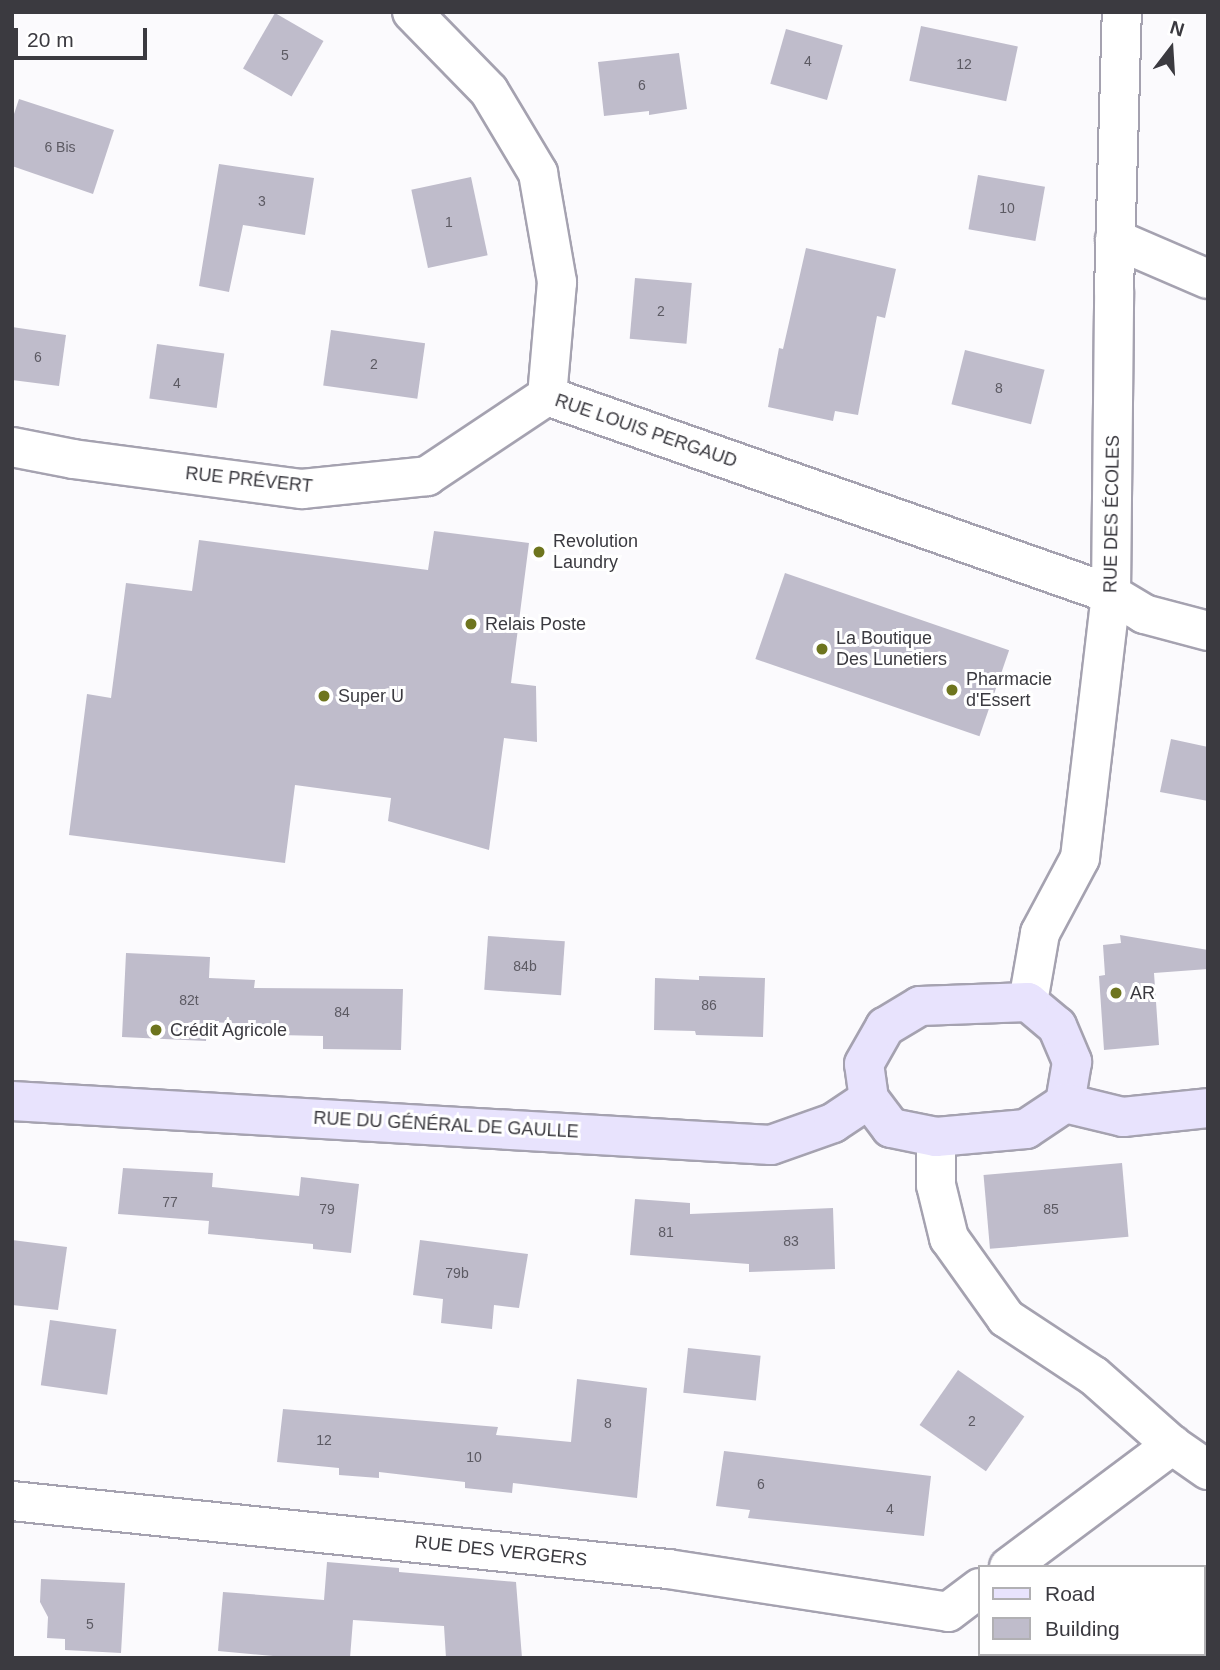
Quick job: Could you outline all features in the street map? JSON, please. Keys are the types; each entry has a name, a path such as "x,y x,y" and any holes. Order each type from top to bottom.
{"main road":[{"path":"1065,1103 1072,1062 1057,1026 1028,1002 919,1006 885,1027 864,1064 869,1099 891,1128 936,1137 1026,1129 1065,1103 1123,1116 1208,1108"},
{"name":"RUE DU GÉNÉRAL DE GAULLE","path":"12,1101 771,1145 833,1123 869,1099"}],"street":[{"name":"RUE LOUIS PERGAUD","path":"412,12 489,91 538,173 557,282 547,396 1111,594 1144,614 1208,631"},
{"name":"RUE DES ÉCOLES","path":"1028,1002 1040,933 1080,858 1111,594 1115,239 1122,12"},
{"path":"1115,239 1208,279"},
{"name":"RUE PRÉVERT","path":"12,447 73,459 302,489 427,476 547,396"},
{"path":"936,1137 936,1185 949,1238 1006,1318 1094,1376 1172,1445 1208,1470"},
{"path":"1012,1565 1172,1445"},
{"name":"RUE DES VERGERS","path":"12,1501 668,1569 948,1612 978,1590"}],"building":[{"path":"275,13 323,41 291,96 243,68"},
{"path":"921,26 1018,47 1006,101 909,81"},
{"path":"786,29 843,45 827,100 770,84"},
{"path":"679,53 687,109 649,115 649,111 604,116 598,62"},
{"path":"19,99 114,130 93,194 12,166 12,120"},
{"path":"219,164 314,178 305,235 243,225 229,292 199,286"},
{"path":"978,175 1045,187 1035,241 968,229"},
{"path":"471,177 488,255 428,268 411,190"},
{"path":"806,248 896,269 885,318 877,316 858,415 835,411 833,421 768,407 779,348 783,349"},
{"path":"635,278 692,283 686,344 630,339"},
{"path":"12,327 66,335 59,386 12,380"},
{"path":"331,330 425,343 417,399 323,385"},
{"path":"157,344 224,353 217,408 149,398"},
{"path":"965,350 1045,370 1031,424 951,404"},
{"name":"Super U","path":"434,531 529,543 511,683 536,686 537,742 504,738 489,850 388,821 391,798 295,785 285,863 69,835 87,694 111,698 126,583 192,591 199,540 428,570"},
{"path":"785,573 1009,650 979,736 755,659"},
{"path":"1171,739 1208,747 1208,801 1160,792"},
{"path":"1120,935 1208,950 1208,969 1154,973 1159,1045 1104,1050 1099,976 1105,975 1103,945 1121,943"},
{"path":"488,936 565,941 561,995 484,990"},
{"path":"126,953 210,957 209,978 255,980 254,988 403,989 401,1050 323,1049 323,1036 278,1035 279,1025 207,1022 206,1041 122,1037"},
{"path":"699,976 765,978 763,1037 696,1035 695,1031 654,1030 655,978 699,980"},
{"path":"1122,1163 1128,1237 990,1249 984,1175"},
{"path":"123,1168 213,1173 212,1187 299,1196 301,1177 359,1184 351,1253 313,1249 313,1244 208,1234 209,1221 118,1214"},
{"path":"635,1199 690,1203 690,1214 833,1208 835,1269 749,1272 749,1264 630,1255"},
{"path":"12,1240 67,1247 58,1310 12,1305"},
{"path":"420,1240 528,1254 519,1308 494,1305 492,1329 441,1323 443,1299 413,1295"},
{"path":"50,1320 116,1329 107,1395 41,1385"},
{"path":"688,1348 761,1356 756,1400 683,1393"},
{"path":"958,1370 1024,1416 986,1471 920,1425"},
{"path":"577,1379 647,1388 637,1498 513,1483 512,1493 465,1488 465,1482 379,1472 379,1478 339,1475 339,1468 277,1462 283,1409 498,1427 496,1435 571,1442"},
{"path":"724,1451 931,1476 924,1536 748,1518 750,1510 716,1506"},
{"path":"327,1562 399,1568 399,1572 516,1582 522,1658 446,1658 444,1626 353,1620 350,1658 295,1658 218,1651 223,1592 324,1600"},
{"path":"41,1579 125,1583 121,1653 65,1650 65,1639 47,1638 48,1617 40,1602"}],"place":[{"name":"Revolution Laundry","path":"539,552"},
{"name":"Relais Poste","path":"471,624"},
{"name":"La Boutique Des Lunetiers","path":"822,649"},
{"name":"Pharmacie d'Essert","path":"952,690"},
{"name":"Super U","path":"324,696"},
{"name":"AR","path":"1116,993"},
{"name":"Crédit Agricole","path":"156,1030"}]}
